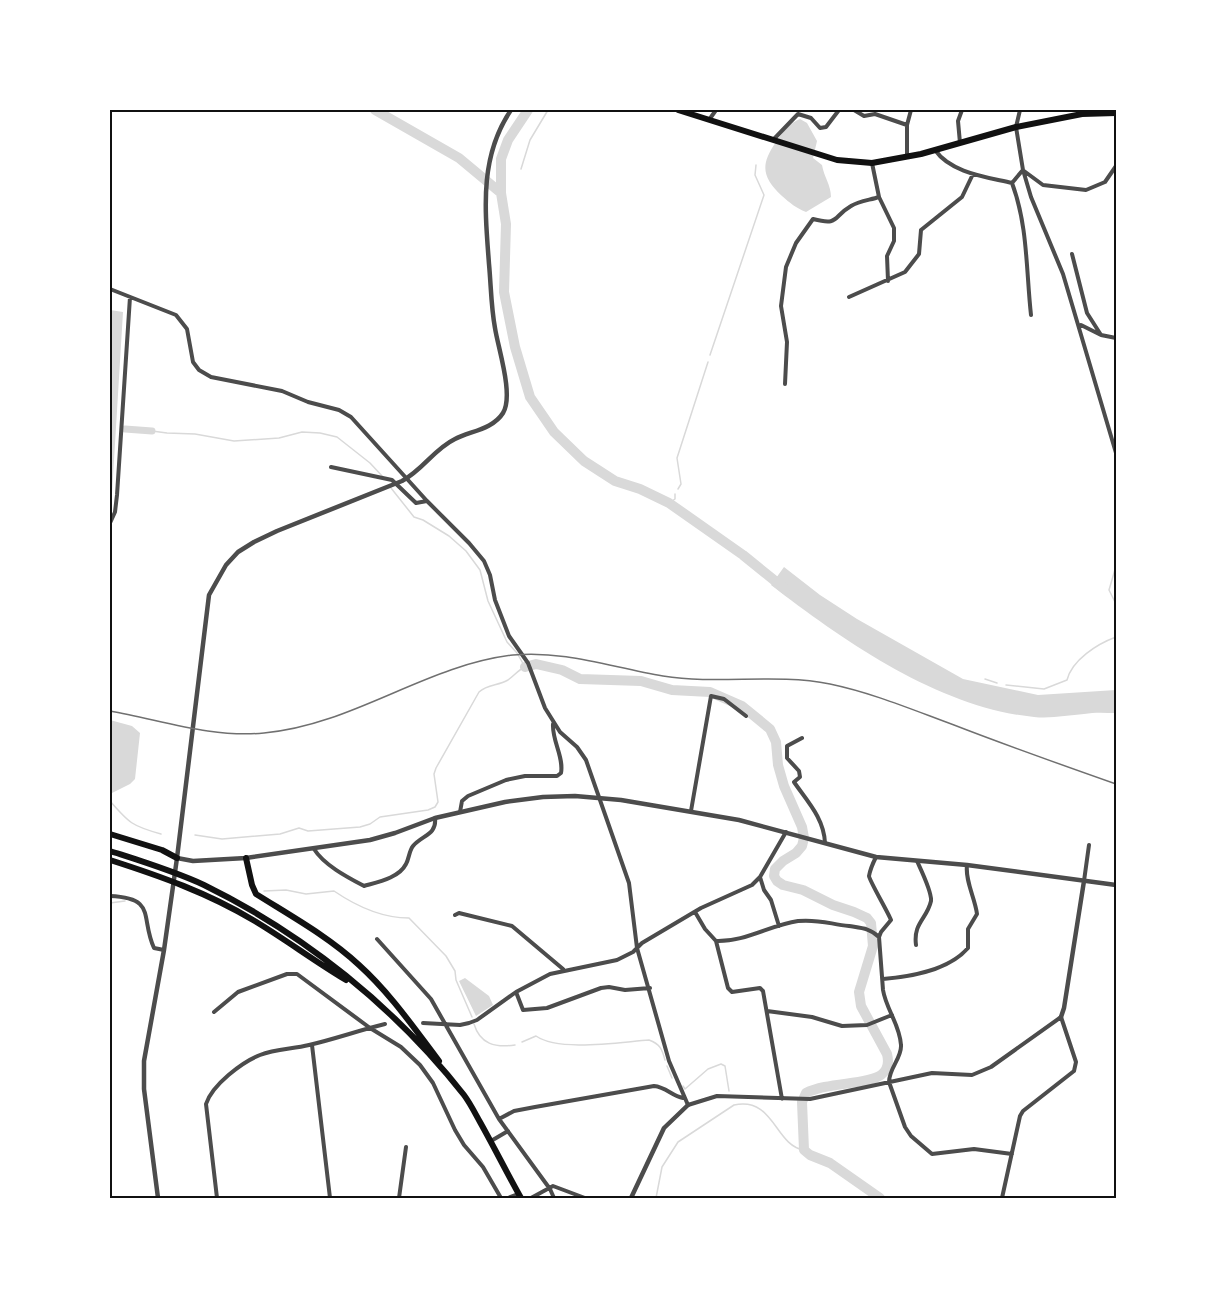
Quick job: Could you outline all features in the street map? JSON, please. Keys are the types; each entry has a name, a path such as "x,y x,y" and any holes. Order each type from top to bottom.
{"main road":[{"path":"678,110 822,156 837,160 872,162 907,157 1016,127 1082,114 1116,113"},
{"path":"110,834 162,850 177,858"},
{"path":"110,851 152,864 202,884 282,928 323,957 396,1021 465,1096"},
{"path":"246,858 256,894 316,932 359,964 394,1001 465,1096 519,1196"},
{"path":"110,860 173,880 207,895 283,938 314,962 362,990"}],"street":[{"path":"158,1198 144,1089 144,1061 164,950 177,858 209,595 226,565 238,552 254,542 408,478 442,446 489,426 504,412 505,382 494,326 484,199 488,164 495,140 512,110"},
{"path":"709,120 716,110"},
{"path":"772,140 798,114 811,118 820,128 826,127 839,110"},
{"path":"854,110 864,116 875,114 907,125"},
{"path":"907,157 907,125 911,110"},
{"path":"960,143 958,121 962,110"},
{"path":"1020,110 1016,127 1023,170 1031,197 1064,274 1116,453"},
{"path":"935,150 941,159 973,174 1012,183"},
{"path":"872,162 879,197 894,228 894,241 887,256 888,280"},
{"path":"1023,170 1043,185 1086,190 1105,182 1116,166"},
{"path":"1012,183 1023,170"},
{"path":"849,297 905,272 919,254 921,230 962,197 973,174"},
{"path":"1012,183 1025,235 1031,315"},
{"path":"785,384 787,342 781,306 790,253 813,219 832,222 851,206 879,197"},
{"path":"1072,254 1087,313 1101,335"},
{"path":"110,289 177,315 183,321 190,338 193,362 199,370 211,376 282,391 308,402 339,410 351,417 484,561 490,575 495,600 509,636 529,665 545,708 553,723 577,747 586,760 629,883 637,948 669,1061 683,1098 688,1105"},
{"path":"110,523 115,512 117,495 130,297"},
{"path":"1080,325 1101,335 1116,338"},
{"path":"331,468 381,478 398,485 416,502 427,501"},
{"path":"691,811 711,696 724,699 746,716"},
{"path":"460,812 462,801 468,796 506,780 525,776 557,776 561,773 563,765 552,734 553,723"},
{"path":"802,738 788,746 787,758 799,771 800,777 794,782 817,814 825,834 825,844"},
{"path":"177,858 193,861 246,858 370,840 435,818 505,801 543,797 600,798 691,811 754,824 876,857 967,865 1116,885"},
{"path":"314,849 317,854 347,877 364,886 400,872 413,846 432,832 436,824 435,818"},
{"path":"423,1023 460,1025 477,1020 516,992 550,974 617,960 633,952 642,943 694,912 752,885 760,877 786,832"},
{"path":"632,1198 664,1128 688,1105 717,1096 810,1100 932,1073 963,1075 979,1073 991,1067 1061,1017 1089,844"},
{"path":"876,857 869,874 870,880 891,920 878,935 884,998 901,1044 901,1051 889,1076 889,1082 905,1127 911,1136 932,1154 974,1149 1012,1154"},
{"path":"916,945 914,934 916,927 931,902 917,861"},
{"path":"883,979 905,977 936,968 961,957 968,948 968,929 977,914 975,899 966,873 967,865"},
{"path":"760,877 764,890 771,900 779,926"},
{"path":"110,896 131,899 144,907 154,948 164,950"},
{"path":"694,912 716,941 728,988 732,992 760,988 764,991 782,1099"},
{"path":"455,915 459,913 513,926 564,970"},
{"path":"716,941 732,942 797,921 825,920 848,926 864,927 878,935"},
{"path":"377,939 432,999 499,1119 550,1189 554,1198"},
{"path":"214,1012 237,992 287,974 297,974 370,1028 401,1047 420,1065 433,1083 455,1130 483,1167 501,1198"},
{"path":"516,992 523,1010 547,1008 601,988 625,990 650,988"},
{"path":"767,1011 812,1017 842,1026 867,1025 892,1015"},
{"path":"1002,1198 1020,1116 1023,1111 1074,1071 1076,1062 1061,1017"},
{"path":"217,1198 206,1104 220,1082 248,1061 261,1055 312,1045 385,1024"},
{"path":"312,1045 330,1198"},
{"path":"499,1119 514,1111 654,1086 663,1087 683,1098"},
{"path":"491,1141 508,1131"},
{"path":"399,1198 406,1147"},
{"path":"531,1198 553,1186 585,1198"},
{"path":"508,1198 519,1196"}],"shaded area":[{"path":"800,119 807,123 817,141 813,158 822,165 831,197 806,212 793,205 775,189 767,177 766,170 767,157 776,142 790,125"},
{"path":"110,310 123,312 112,493 110,493"},
{"path":"784,567 820,595 857,619 963,679 1038,695 1116,690 1116,713 1034,717 999,711 964,701 929,686 862,649 771,585"},
{"path":"110,720 132,726 140,733 135,779 110,794"},
{"path":"465,978 489,996 493,1005 476,1016 459,981"}],"waterway":[{"path":"375,110 459,158 501,193"},
{"path":"528,110 508,140 501,159 501,193 506,224 504,292 515,347 530,397 554,432 584,461 615,481 640,489 669,503 743,555 785,589"},
{"path":"521,169 530,140 548,110"},
{"path":"710,355 764,195 755,175 756,165"},
{"path":"678,489 681,484 677,458 708,362"},
{"path":"125,429 152,431"},
{"path":"152,431 195,434 234,441 279,438 302,432 320,433 337,437 370,463 383,477"},
{"path":"195,835 222,839 280,834 299,828 308,831 360,827 380,817 435,807 438,802 434,774 436,768 479,692 508,680 525,667 507,642 488,601 480,570 466,551 449,536 414,517 391,488"},
{"path":"669,503 675,499 675,494"},
{"path":"1116,566 1109,590 1116,604"},
{"path":"1006,685 1044,689 1067,680 1080,659 1101,644 1116,637"},
{"path":"525,667 536,664 562,670 580,679 641,681 672,690 710,692 742,706 770,729 776,742 778,765 784,786 802,827 804,838 802,846 796,853 775,869 774,876 783,885 803,890 833,905 854,912 867,918 871,923 873,946 859,992 861,1006 888,1060 885,1071 875,1078 815,1089 806,1093 802,1102 804,1150 830,1163 880,1198"},
{"path":"985,679 997,683"},
{"path":"110,801 132,823 161,834"},
{"path":"264,891 286,890 306,894 334,891 370,910 389,916 409,918 446,956 455,971 456,980 472,1017"},
{"path":"110,903 125,901"},
{"path":"474,1024 480,1036 489,1043 501,1046 515,1045"},
{"path":"522,1042 536,1036 546,1041 574,1045 649,1040 660,1047 665,1060"},
{"path":"683,1086 685,1089 708,1069 721,1064 725,1066 729,1091"},
{"path":"667,1066 672,1078"},
{"path":"656,1198 662,1167 678,1142 734,1105 747,1104 758,1108 766,1114 786,1140 794,1147 804,1150"}],"railway":[{"path":"110,711 205,731 264,733 297,728 328,719 450,670 481,661 513,655 551,655 663,676 705,680 788,679 830,684 893,702 1116,784"}]}
